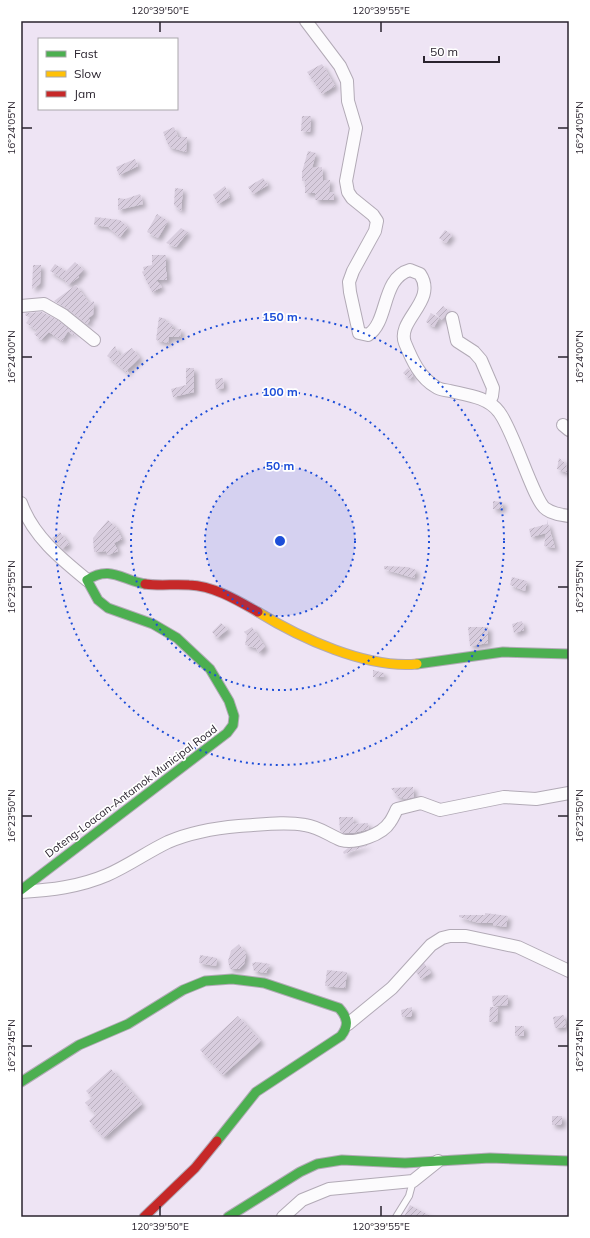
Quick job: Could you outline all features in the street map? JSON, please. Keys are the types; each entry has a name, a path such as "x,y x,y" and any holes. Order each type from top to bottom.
{"street":[{"path":"306,21 340,66 347,81 348,101 356,128 346,181 348,192 352,198 377,220 375,231 353,271 349,282 359,333 363,335 373,332 376,328 389,291 400,276 410,270 416,272 424,279 424,291 420,304 405,329 403,338 420,373 437,388 489,402 500,413 517,444 538,500 545,509 555,514 569,516"},
{"path":"21,306 44,304 63,315 94,340"},
{"path":"452,318 457,341 478,356 490,381 493,391 489,402"},
{"path":"21,503 24,512 40,537 87,580 94,574 106,572 141,583 202,586 219,592 260,614 282,628 307,639 365,658 402,666 435,664 483,654 569,654"},
{"name":"Doteng-Loacan-Antamok Municipal Road","path":"21,891 166,781 227,733 233,725 234,716 229,701 210,669 177,638 153,624 108,608 98,600 87,580"},
{"path":"21,891 56,890 75,886 106,875 178,839 234,827 276,824 306,825 319,829 340,839 353,841 364,839 386,827 390,823 397,809 406,805 421,803 440,810 504,797 536,799 569,793"},
{"path":"348,1024 392,988 431,945 442,938 450,936 466,936 518,947 569,971"},
{"path":"21,1082 87,1041 131,1022 170,997 195,985 216,979 243,980 269,984 339,1008 345,1013 348,1024 347,1030 341,1036 256,1092 195,1168 144,1217"},
{"path":"228,1217 300,1172 317,1164 342,1160 405,1163 490,1158 569,1161"},
{"path":"283,1217 302,1200 329,1189 413,1181 438,1161"}],"lane":[{"path":"396,1217 409,1196 413,1181"}],"building":[{"path":"322,64 335,86 322,94 307,72"},
{"path":"302,116 311,116 310,132 301,131"},
{"path":"174,127 178,137 187,137 186,152 169,147 163,132"},
{"path":"308,151 316,153 312,168 322,167 323,180 330,180 329,192 334,193 334,200 315,200 315,193 305,193 305,181 302,181 302,172"},
{"path":"135,159 138,166 119,175 116,167"},
{"path":"263,178 268,185 253,194 248,187"},
{"path":"225,186 230,197 218,204 213,195"},
{"path":"175,188 183,189 181,211 174,205"},
{"path":"140,194 143,204 118,210 118,198 125,199"},
{"path":"157,214 168,221 158,238 147,232"},
{"path":"95,217 120,220 128,227 120,237 108,227 94,225"},
{"path":"181,228 188,232 176,247 166,243"},
{"path":"445,230 452,235 446,243 439,238"},
{"path":"152,255 166,255 167,280 156,280 162,287 152,292 142,272 144,271 143,267 152,265"},
{"path":"75,262 84,270 78,276 79,277 68,285 65,280 50,271 55,264 66,271"},
{"path":"33,265 41,265 40,284 32,289"},
{"path":"76,285 89,303 94,301 93,315 88,318 90,320 87,324 68,309 54,301"},
{"path":"443,306 449,311 442,320 436,314"},
{"path":"42,312 59,321 75,334 73,335 68,331 62,341 49,332 41,340 34,334 38,331 26,323 30,318 25,315 26,313"},
{"path":"431,313 439,318 434,327 426,322"},
{"path":"159,317 166,319 165,322 173,324 171,329 181,329 180,337 169,337 168,343 156,340"},
{"path":"115,346 120,356 132,348 140,358 127,370 129,374 107,356"},
{"path":"186,368 194,368 194,392 173,397 171,389 186,385"},
{"path":"408,368 413,376 410,379 403,373"},
{"path":"223,378 224,388 216,389 215,379"},
{"path":"559,458 566,464 568,473 557,469"},
{"path":"493,501 503,502 502,509 493,509"},
{"path":"108,520 116,527 122,539 114,543 118,551 108,555 106,551 94,552 93,538"},
{"path":"547,520 555,548 544,546 546,533 531,537 529,529 547,524"},
{"path":"60,532 69,544 62,549 52,538"},
{"path":"384,566 408,567 416,570 414,578 384,569"},
{"path":"512,577 527,581 525,591 510,585"},
{"path":"522,621 524,630 514,633 512,624"},
{"path":"221,623 228,629 217,638 212,632"},
{"path":"252,627 265,647 259,653 256,648 245,645 247,635 244,632"},
{"path":"468,627 488,627 488,643 470,646"},
{"path":"373,670 384,673 384,677 373,677"},
{"path":"413,787 414,797 406,799 397,796 391,788"},
{"path":"339,817 353,817 354,824 368,823 369,829 353,833 343,833 340,831"},
{"path":"369,845 344,854 343,852 348,848"},
{"path":"485,913 508,916 506,927 493,925 493,923 479,923 459,917 459,915 485,915"},
{"path":"239,944 246,954 244,964 239,969 230,969 228,961 231,951"},
{"path":"200,955 217,958 216,966 199,963"},
{"path":"257,962 270,964 266,973 254,971 252,963"},
{"path":"424,963 431,973 421,979 416,972"},
{"path":"327,970 347,972 345,988 325,986"},
{"path":"508,995 508,1005 493,1006 492,996"},
{"path":"412,1007 412,1017 402,1017 401,1010"},
{"path":"490,1007 498,1007 497,1022 489,1022"},
{"path":"564,1015 566,1027 555,1028 553,1017"},
{"path":"238,1016 261,1041 223,1075 200,1050"},
{"path":"515,1026 524,1026 524,1036 515,1036"},
{"path":"111,1069 142,1104 104,1138 89,1121 96,1114 85,1103 92,1097 86,1091"},
{"path":"552,1116 562,1116 562,1125 552,1125"},
{"path":"410,1205 432,1217 404,1217"}],"traffic: fast":[{"path":"21,890 227,733 233,725 234,716 229,701 210,669 177,638 153,624 108,608 98,600 87,580 95,576 109,574 145,584"},
{"path":"417,664 503,652 569,654"},
{"path":"21,1082 79,1045 128,1024 183,990 205,981 232,979 264,983 339,1008 346,1019 345,1029 341,1036 256,1092 217,1141"},
{"path":"228,1217 300,1172 317,1164 342,1160 405,1163 490,1158 569,1161"}],"traffic: slow":[{"path":"258,612 294,632 334,650 377,662 417,664"}],"traffic: jam":[{"path":"145,584 189,585 207,588 225,594 258,612"},
{"path":"144,1217 195,1168 217,1141"}]}
